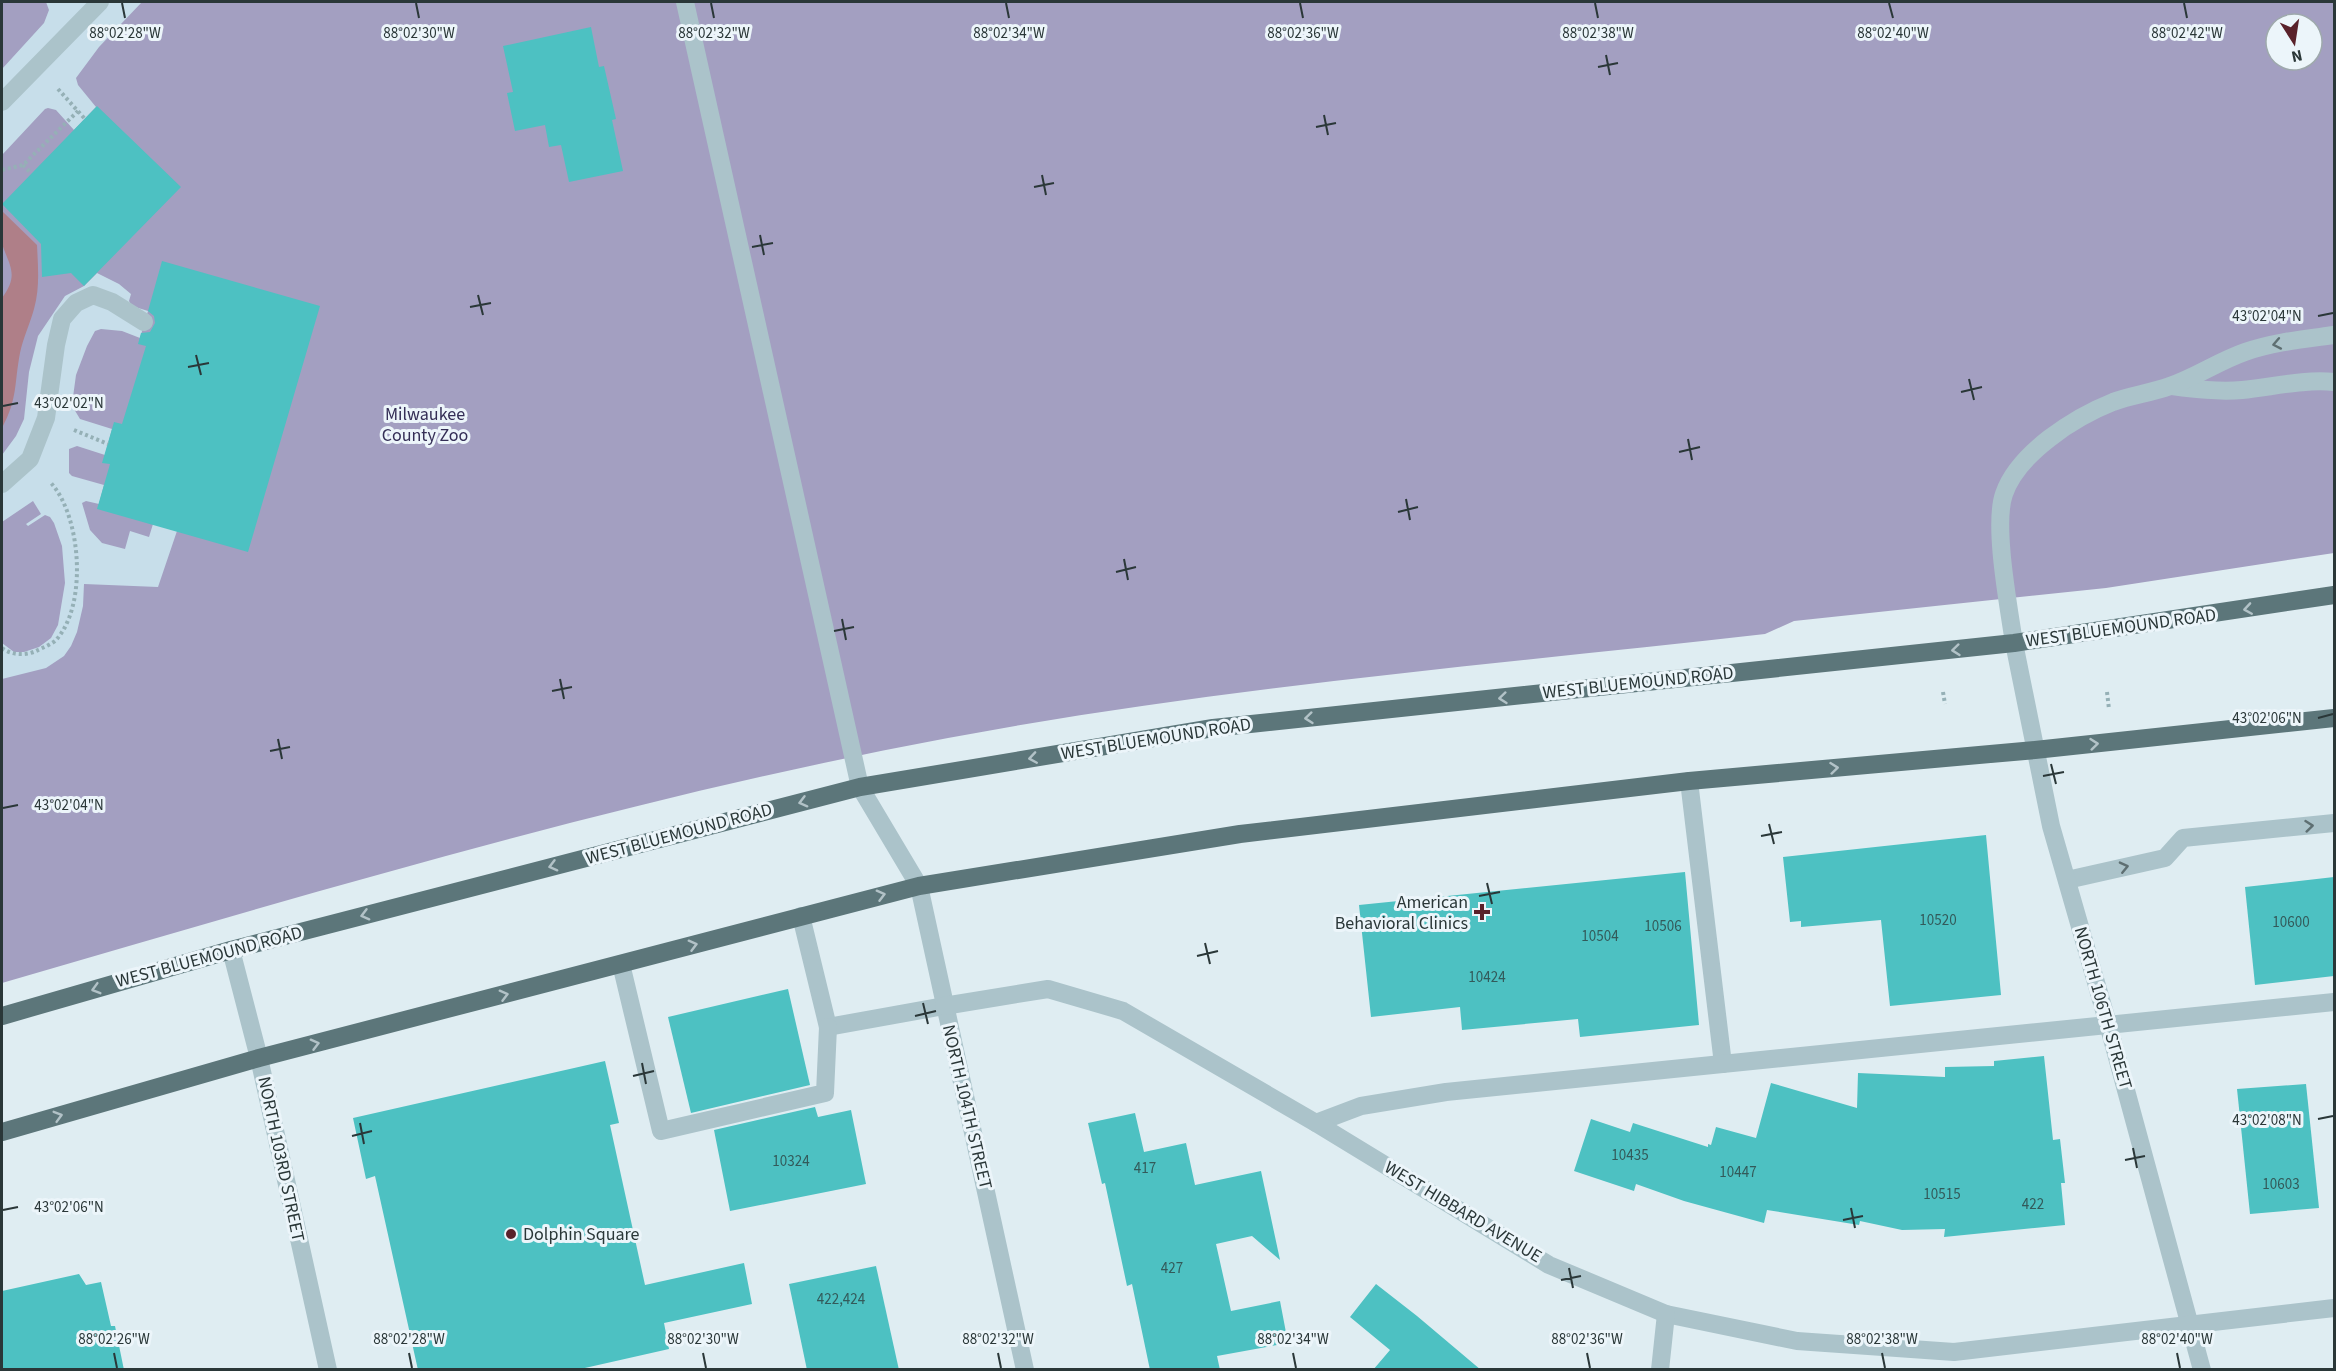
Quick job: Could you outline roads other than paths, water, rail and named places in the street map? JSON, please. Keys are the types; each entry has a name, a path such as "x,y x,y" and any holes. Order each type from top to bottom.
{"main road":[{"name":"WEST BLUEMOUND ROAD","path":"2,1016 231,950 860,787 1213,728 2014,644 2334,595"},
{"path":"2,1132 259,1058 918,886 1240,834 1689,781 2035,750 2334,718"}],"street":[{"path":"2,102 100,2"},
{"name":"NORTH 104TH STREET","path":"685,2 860,787 918,886 1025,1370"},
{"path":"2,484 30,459 46,418 62,319 76,303 93,295 112,302 144,322"},
{"name":"NORTH 106TH STREET","path":"2202,1370 2108,1024 2051,826 2014,644 2001,526 2001,503 2006,487 2021,466 2066,426 2112,403 2170,386 2245,352 2278,344 2330,337"},
{"path":"2170,386 2210,391 2334,382"},
{"path":"1689,781 1723,1064"},
{"path":"2067,880 2165,858 2183,838 2334,823"},
{"path":"621,964 662,1131 825,1093 828,1027 801,916"},
{"name":"NORTH 103RD STREET","path":"231,950 259,1058 326,1369"},
{"name":"WEST HIBBARD AVENUE","path":"828,1027 1048,989 1123,1011 1316,1123 1549,1265 1666,1314 1797,1341 1954,1352 2334,1308"},
{"path":"1316,1123 1360,1106 1446,1092 2334,1002"},
{"path":"1660,1370 1666,1314"}],"place":[{"name":"American Behavioral Clinics","path":"1482,912"},
{"name":"Dolphin Square","path":"511,1234"}],"park label":[{"name":"Milwaukee County Zoo","path":"425,424"}]}
